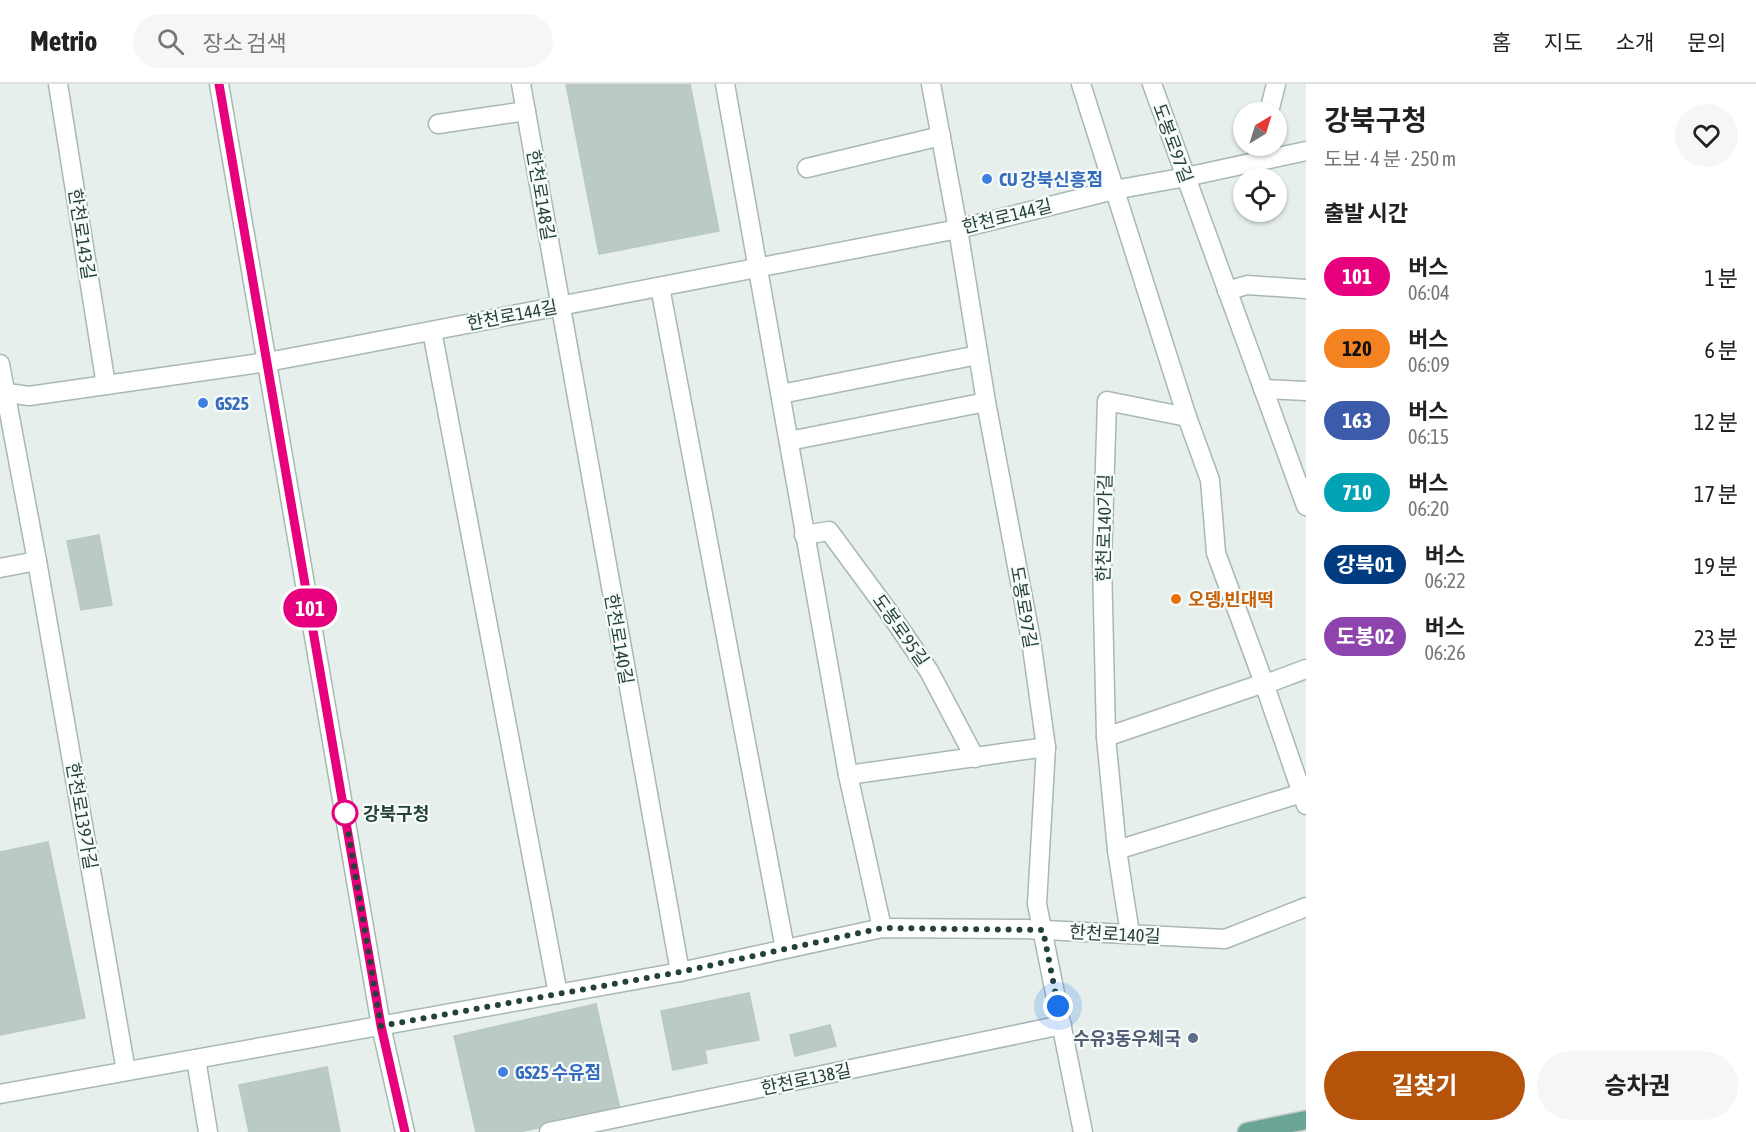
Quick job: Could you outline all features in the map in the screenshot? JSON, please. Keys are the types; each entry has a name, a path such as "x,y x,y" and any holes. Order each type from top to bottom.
{"main road":[{"path":"1247,1132 1306,1120"}],"street":[{"name":"한천로143길","path":"58,84 106,385"},
{"path":"219,84 381,1026 405,1132"},
{"name":"한천로148길","path":"521,84 561,306"},
{"path":"725,84 848,775 882,928"},
{"name":"도봉로97길","path":"931,84 958,229 986,402 1031,640 1046,747 1036,904 1083,1132"},
{"path":"1082,84 1187,417 1210,480 1216,553 1304,799 1117,850"},
{"name":"도봉로97길","path":"1152,84 1306,506"},
{"path":"1272,102 1276,84"},
{"path":"438,124 526,111"},
{"path":"807,168 941,136"},
{"name":"한천로144길","path":"1287,152 1306,151"},
{"name":"한천로144길","path":"267,362 958,229 1114,190 1186,177 1252,156"},
{"path":"1227,291 1247,285 1306,289"},
{"path":"660,287 785,949"},
{"name":"한천로140길","path":"561,306 680,972"},
{"path":"432,331 558,994"},
{"path":"781,394 978,355"},
{"path":"3,393 28,396 267,362"},
{"name":"한천로139가길","path":"0,364 3,393 37,561 126,1071"},
{"path":"1263,388 1306,391"},
{"name":"한천로140가길","path":"1130,934 1117,850 1106,737 1102,561 1107,401 1187,417"},
{"path":"789,441 986,402"},
{"name":"도봉로95길","path":"804,535 829,531 888,610 929,671 975,758"},
{"path":"0,568 37,561"},
{"path":"1106,737 1306,669"},
{"path":"848,775 1046,747"},
{"name":"한천로140길","path":"0,1094 680,972 882,928 1043,930 1225,939 1306,907"},
{"name":"한천로138길","path":"549,1132 1062,1025"},
{"path":"196,1059 208,1132"}],"building":[{"path":"566,84 690,84 719,231 599,254"},
{"path":"99,535 112,605 81,610 67,541"},
{"path":"48,842 85,1018 0,1035 0,852"},
{"path":"749,993 759,1040 705,1050 707,1063 673,1070 661,1011"},
{"path":"596,1004 620,1109 520,1132 476,1132 454,1036"},
{"path":"830,1025 836,1046 795,1056 790,1035"},
{"path":"327,1067 340,1132 249,1132 239,1085"}],"bus line":[{"name":"101","path":"219,84 381,1026 405,1132"}],"place":[{"name":"CU 강북신흥점","path":"987,179"},
{"name":"GS25","path":"203,403"},
{"name":"오뎅,빈대떡","path":"1176,599"},
{"name":"강북구청","path":"345,813"},
{"name":"수유3동우체국","path":"1193,1038"},
{"name":"GS25 수유점","path":"503,1072"}],"route":[{"path":"345,813 381,1026 680,972 882,928 1043,930 1058,1006"}]}
